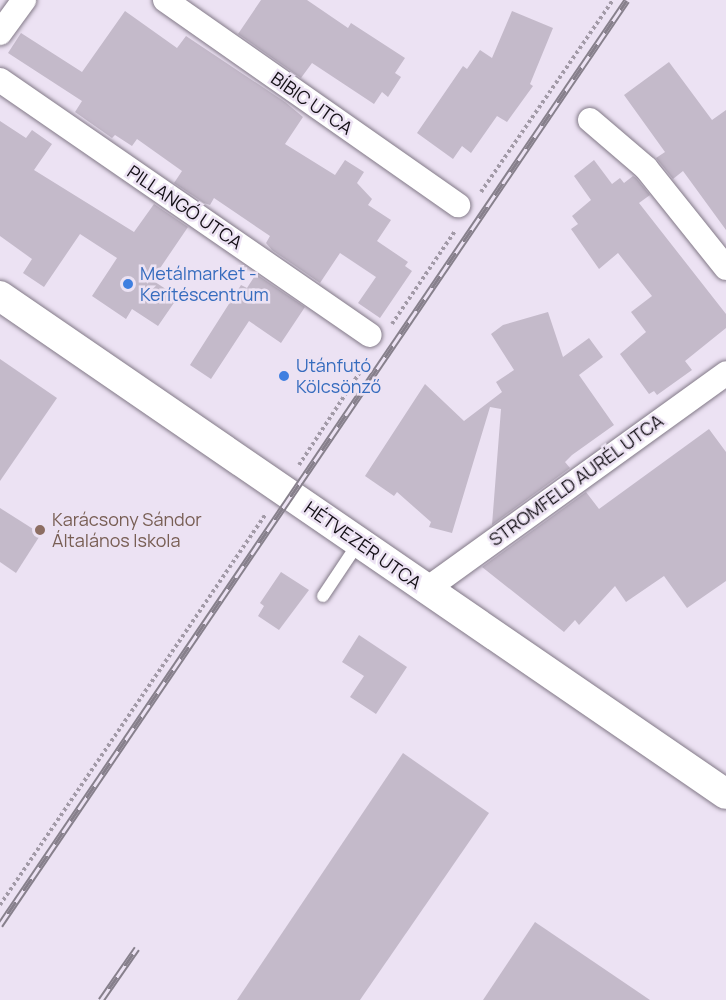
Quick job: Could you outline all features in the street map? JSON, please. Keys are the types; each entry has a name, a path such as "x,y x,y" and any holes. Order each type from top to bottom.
{"street":[{"path":"0,33 24,0"},
{"name":"BÍBIC UTCA","path":"165,0 458,205"},
{"name":"PILLANGÓ UTCA","path":"0,80 370,335"},
{"path":"590,120 646,168 726,268"},
{"name":"HÉTVEZÉR UTCA","path":"0,296 726,794"},
{"name":"STROMFELD AURÉL UTCA","path":"427,589 726,373"}],"lane":[{"path":"323,596 359,542"}],"path":[{"path":"0,905 266,514"}],"building":[{"path":"261,0 307,0 348,28 351,23 405,58 395,73 401,77 388,97 382,92 374,104 312,63 301,78 238,34"},
{"path":"125,11 177,48 186,36 285,102 303,117 285,144 335,175 345,160 364,172 357,183 372,199 368,205 391,220 377,241 408,262 405,266 412,271 380,318 358,303 376,277 340,253 320,283 272,250 266,243 270,236 214,198 210,205 204,203 174,183 182,171 137,139 132,146 115,135 112,138 75,112 82,101 8,53 21,33 82,72"},
{"path":"512,11 553,28 530,84 533,86 507,122 497,116 471,153 462,146 453,159 417,133 463,66 467,69 480,50 492,58"},
{"path":"669,62 712,120 726,110 726,230 683,171 673,179 656,158 665,152 624,95"},
{"path":"0,121 26,138 32,130 52,144 34,170 134,232 154,204 188,227 152,280 178,297 158,326 132,309 126,319 92,296 117,258 80,234 44,287 23,273 32,259 0,236"},
{"path":"594,160 612,184 620,178 624,183 633,176 636,178 650,195 639,203 726,314 726,328 685,361 692,370 657,395 654,391 649,394 620,354 646,332 631,312 652,296 618,253 599,269 571,229 578,224 572,216 591,200 574,176"},
{"path":"256,274 305,307 281,343 249,321 211,379 190,365 241,285 247,288"},
{"path":"548,312 563,357 589,338 603,357 579,375 614,425 572,455 565,462 570,468 492,525 501,409 490,407 452,533 429,527 431,522 397,492 394,496 365,476 425,384 464,421 502,392 496,382 514,370 491,334 503,325"},
{"path":"0,359 57,398 0,481"},
{"path":"709,429 726,452 726,581 687,608 664,576 626,602 615,586 579,625 575,620 564,632 482,567 586,492 599,509"},
{"path":"0,508 41,534 16,573 0,562"},
{"path":"281,572 309,590 279,630 258,616 264,606 260,603"},
{"path":"359,635 407,667 376,714 350,697 364,676 342,662"},
{"path":"403,753 489,813 360,1000 237,1000"},
{"path":"535,922 650,1000 483,1000"}],"railway":[{"path":"0,925 627,0"},
{"path":"101,1000 137,948"}],"place":[{"name":"Metálmarket - Kerítéscentrum","path":"128,284"},
{"name":"Utánfutó Kölcsönző","path":"284,376"},
{"name":"Karácsony Sándor Általános Iskola","path":"40,530"}]}
